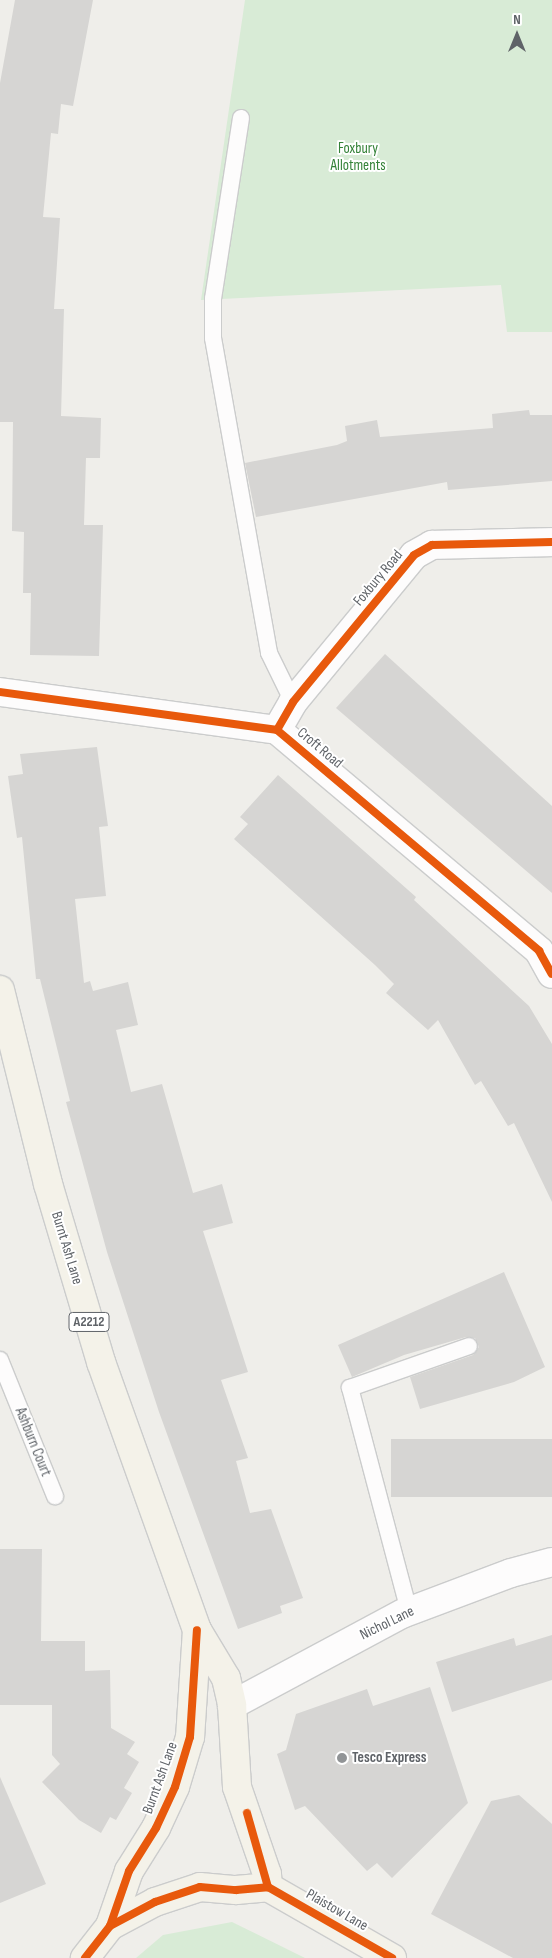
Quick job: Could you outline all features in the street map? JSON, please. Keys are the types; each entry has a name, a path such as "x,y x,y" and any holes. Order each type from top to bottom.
{"main road":[{"name":"Burnt Ash Lane","path":"1,1002 48,1184 101,1362 197,1630 190,1736 174,1787 156,1828 129,1871 110,1926"},
{"path":"110,1926 155,1902 200,1887 236,1890 268,1887 267,1874 237,1787 232,1705 226,1678 197,1630"},
{"name":"Plaistow Lane","path":"268,1887 392,1958"},
{"name":"A2212","path":"86,1958 110,1926"}],"street":[{"name":"Foxbury Road","path":"277,730 293,702 414,556 432,544 552,542"},
{"name":"Croft Road","path":"0,692 277,730 540,951 552,974"},
{"name":"Nichol Lane","path":"232,1705 409,1611 511,1573 552,1562"}],"lane":[{"path":"241,118 213,299 213,338 269,653 293,702"},
{"path":"409,1611 350,1388 469,1346"},
{"name":"Ashburn Court","path":"0,1360 55,1496"}],"green space":[{"name":"Foxbury Allotments","path":"245,0 552,0 552,332 507,332 501,285 201,300"},
{"path":"232,1922 305,1958 136,1958 163,1935"}],"building":[{"path":"15,0 93,0 73,106 61,104 58,134 51,133 43,217 60,218 54,309 64,309 61,416 101,418 100,458 86,458 84,525 103,525 99,656 30,655 31,593 23,593 24,532 12,531 13,422 0,422 0,83"},
{"path":"529,410 530,415 552,415 552,481 448,490 447,482 256,517 245,463 337,445 347,441 345,426 377,420 380,437 493,428 492,414"},
{"path":"385,654 552,806 552,893 336,708"},
{"path":"97,747 108,826 99,827 106,896 75,899 84,983 90,981 93,991 128,982 138,1025 116,1030 131,1092 162,1084 193,1193 222,1184 233,1223 203,1231 248,1372 221,1380 248,1458 236,1461 250,1513 271,1509 303,1598 280,1606 282,1613 238,1629 159,1412 107,1252 66,1102 70,1101 40,979 36,979 22,837 17,838 8,776 23,774 20,754"},
{"path":"278,775 416,897 414,900 529,1006 552,1044 552,1202 514,1123 508,1126 481,1081 475,1085 438,1020 428,1030 386,993 394,984 234,839 248,824 240,817"},
{"path":"504,1272 545,1367 514,1382 420,1409 410,1377 473,1355 479,1347 475,1338 466,1337 404,1355 352,1377 338,1345"},
{"path":"391,1439 552,1439 552,1497 391,1497"},
{"path":"0,1549 42,1549 41,1641 85,1641 85,1671 110,1670 111,1728 135,1742 127,1754 139,1762 124,1788 132,1793 116,1820 110,1817 101,1833 79,1820 42,1782 60,1764 52,1755 52,1705 0,1705"},
{"path":"552,1635 552,1680 452,1712 436,1662 514,1638 516,1646"},
{"path":"430,1687 468,1803 392,1878 377,1863 367,1871 305,1806 295,1810 277,1754 286,1750 296,1714 367,1689 373,1706"},
{"path":"0,1777 46,1884 0,1903"},
{"path":"519,1795 552,1824 552,1958 513,1958 431,1914 491,1801"}],"cycle path":[{"path":"277,730 293,702 414,555 432,545 552,542"},
{"path":"0,692 277,730 539,951 552,974"},
{"path":"85,1958 110,1926 129,1871 156,1828 175,1787 190,1737 197,1630"},
{"path":"247,1813 268,1887"},
{"path":"110,1926 155,1902 200,1887 236,1890 268,1887 392,1958"}],"place":[{"name":"Tesco Express","path":"342,1758"}]}
